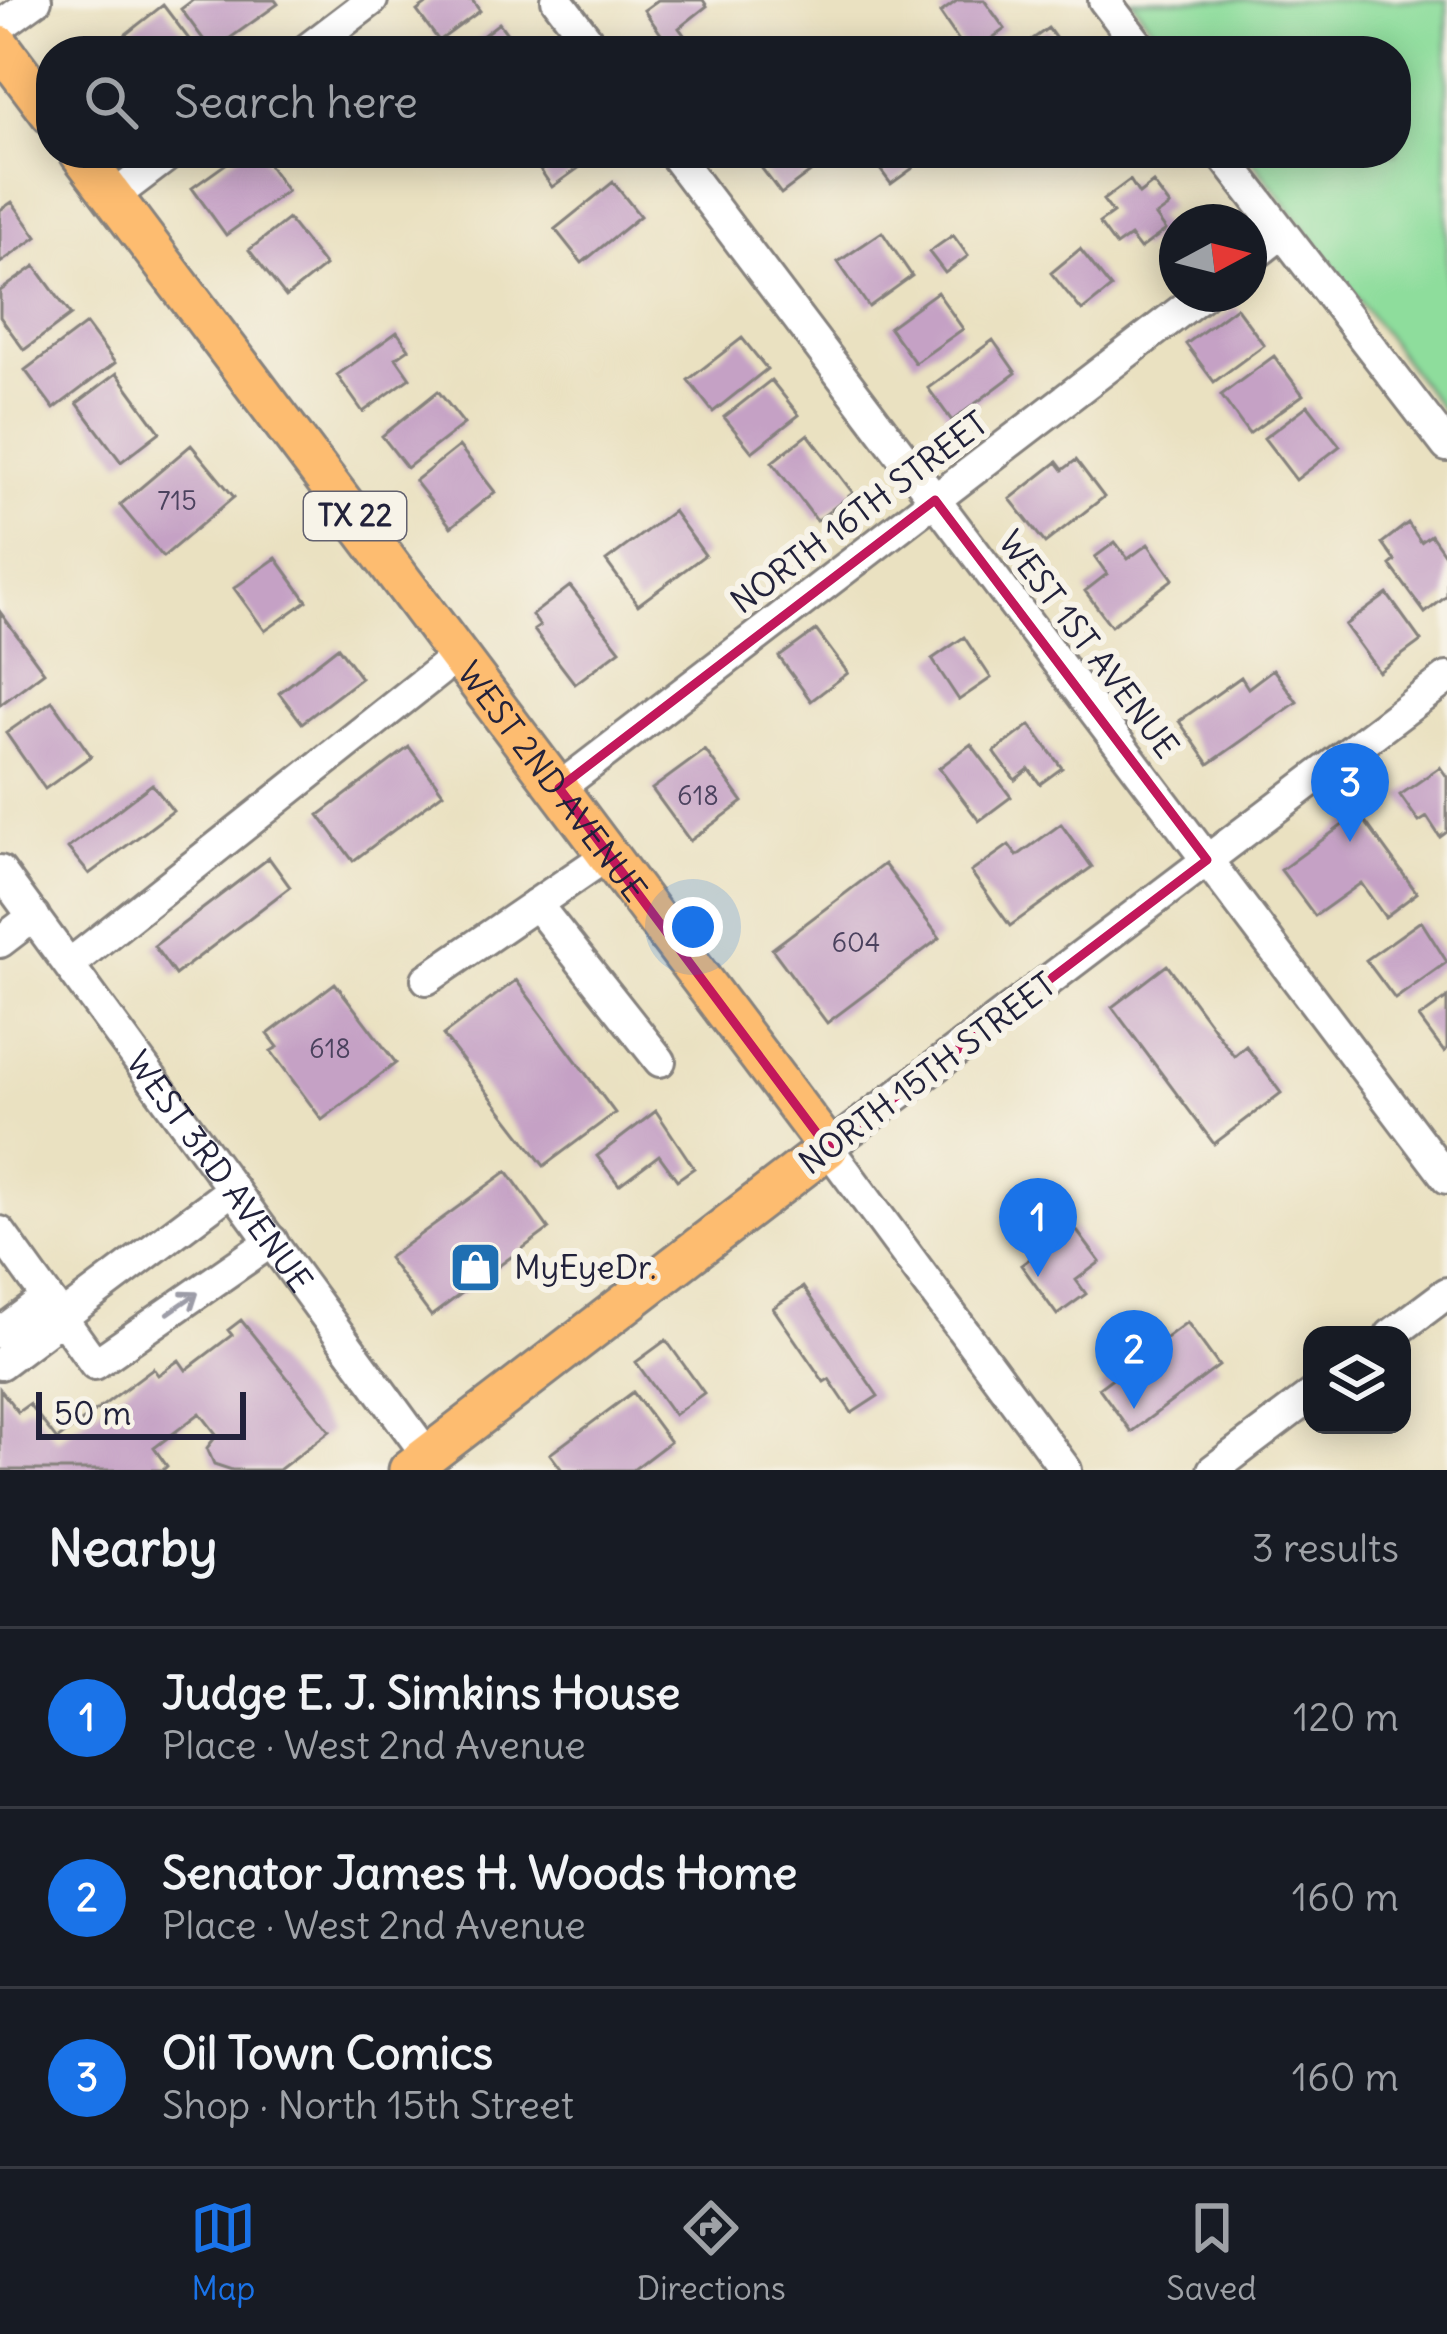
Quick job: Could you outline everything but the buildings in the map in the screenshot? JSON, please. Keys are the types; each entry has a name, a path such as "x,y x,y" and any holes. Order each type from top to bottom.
{"main road":[{"path":"0,46 36,94"},
{"name":"WEST 2ND AVENUE","path":"91,168 828,1148"},
{"name":"NORTH 15TH STREET","path":"426,1465 828,1148"}],"street":[{"path":"0,26 36,0"},
{"path":"325,36 373,0"},
{"path":"557,0 585,36"},
{"path":"1104,0 1132,36"},
{"path":"113,197 151,168"},
{"name":"WEST 1ST AVENUE","path":"684,168 1447,1178"},
{"path":"1232,168 1447,446"},
{"path":"1267,245 1282,233"},
{"name":"NORTH 16TH STREET","path":"560,788 1180,312"},
{"path":"70,964 460,654"},
{"name":"NORTH 15TH STREET","path":"828,1148 1447,678"},
{"path":"427,979 609,854"},
{"name":"WEST 3RD AVENUE","path":"0,871 272,1241 426,1465"},
{"path":"536,904 660,1061"},
{"path":"0,942 34,916"},
{"name":"WEST 2ND AVENUE","path":"828,1148 1066,1470"},
{"path":"0,1333 54,1307 233,1189"},
{"path":"0,1232 94,1364 272,1241"},
{"path":"1403,1326 1447,1293"},
{"path":"0,1364 54,1307"},
{"path":"1213,1470 1303,1402"}],"highlighted area":[{"path":"935,500 1207,860 828,1148 559,788"}],"green space":[{"path":"1131,0 1447,0 1447,417 1258,168 1411,168 1411,36 1159,36"}],"place":[{"name":"Oil Town Comics","path":"1350,842"},
{"name":"MyEyeDr.","path":"475,1267"},
{"name":"Judge E. J. Simkins House","path":"1038,1277"},
{"name":"Senator James H. Woods Home","path":"1134,1409"}]}
